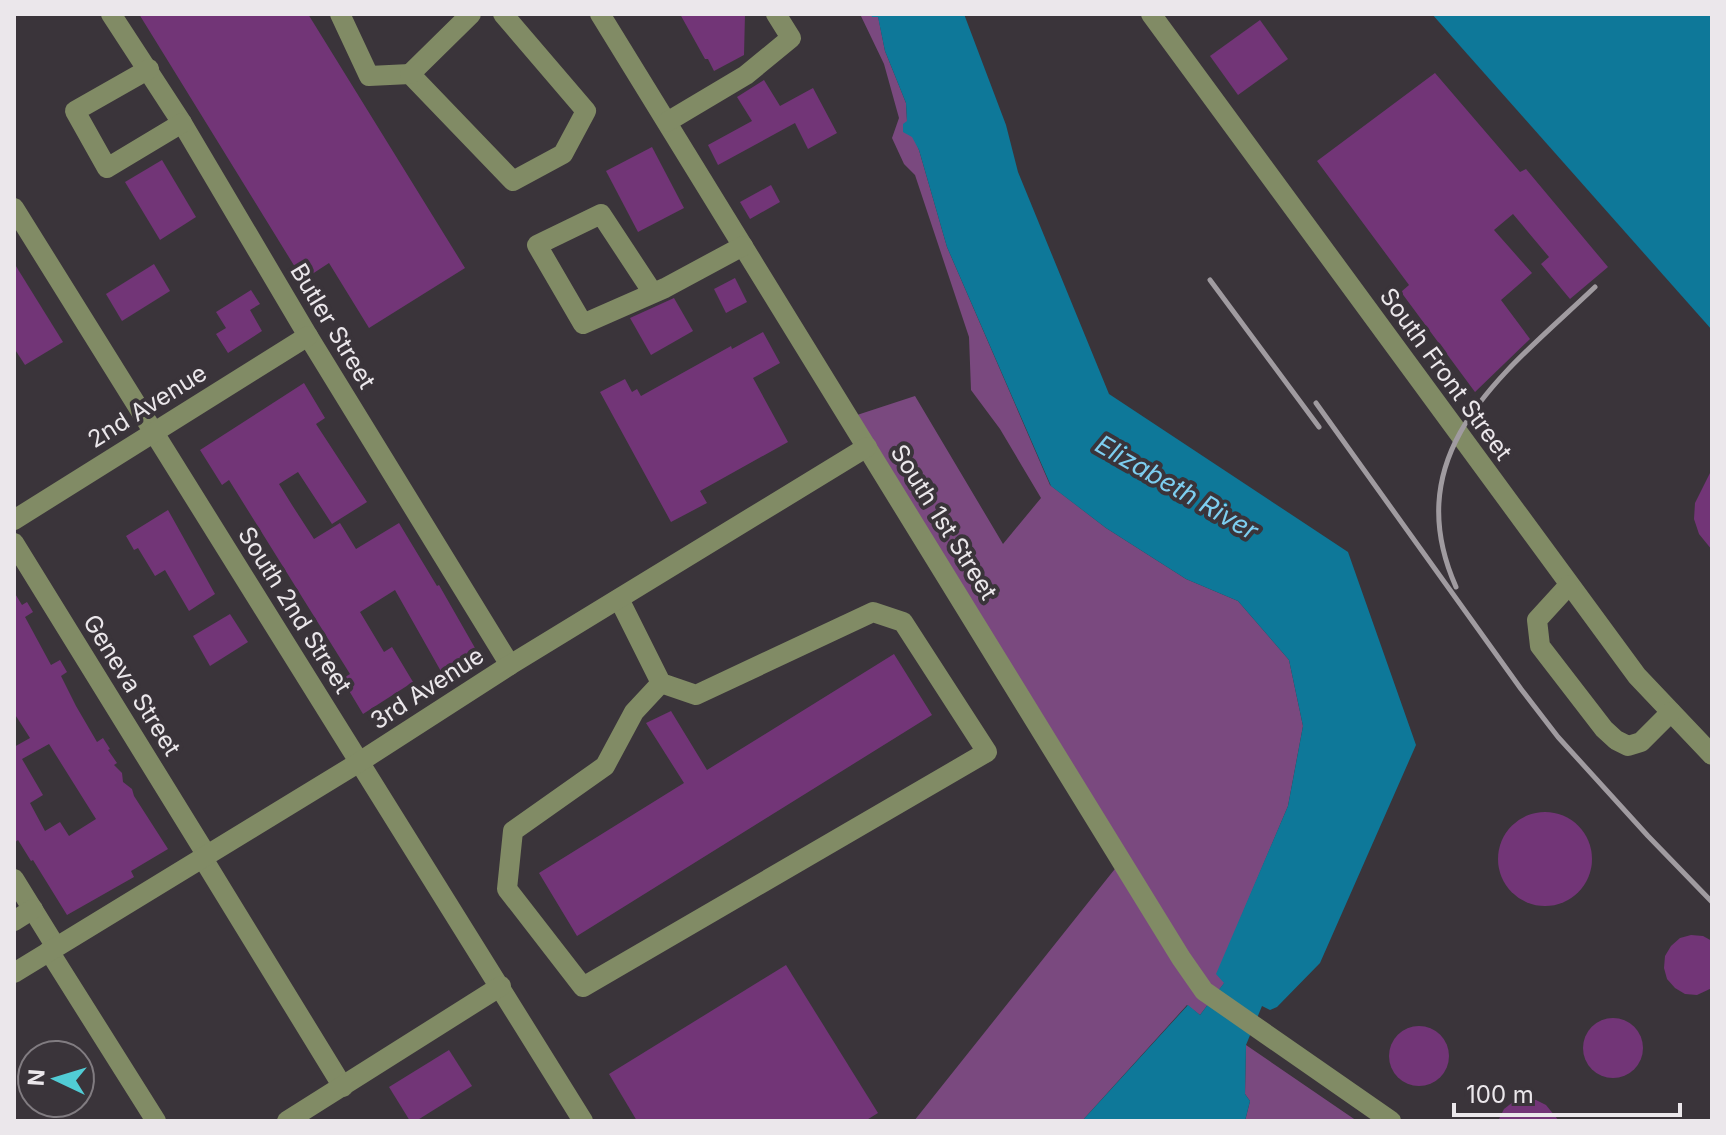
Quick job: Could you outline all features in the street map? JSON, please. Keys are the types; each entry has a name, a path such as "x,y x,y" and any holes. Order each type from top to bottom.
{"street":[{"name":"Butler Street","path":"111,14 149,69 510,665"},
{"path":"340,14 369,76 410,74 471,14"},
{"path":"410,74 513,181 563,154 586,111 503,14"},
{"name":"South 1st Street","path":"600,14 1204,991 1391,1121"},
{"path":"667,122 746,75 791,38 776,14"},
{"name":"South Front Street","path":"1151,14 1637,676 1712,755"},
{"path":"149,69 75,111 107,168 182,123"},
{"name":"South 2nd Street","path":"14,208 583,1121"},
{"path":"653,293 601,214 537,245 583,324 653,293 743,246"},
{"name":"2nd Avenue","path":"14,520 308,336"},
{"name":"3rd Avenue","path":"14,973 867,447"},
{"name":"Geneva Street","path":"14,543 343,1087"},
{"path":"1569,585 1537,620 1536,632 1540,646 1604,729 1628,746 1641,742 1671,712"},
{"path":"619,599 661,683 696,695 873,612 903,622 987,752 583,987 507,889 513,831 605,766 634,712 661,683"},
{"path":"14,879 156,1121"},
{"path":"14,921 33,909"},
{"path":"287,1121 501,986"}],"shaded area":[{"path":"860,14 878,16 885,51 906,103 907,121 919,150 947,247 1050,485 1106,528 1186,579 1238,601 1289,660 1303,726 1288,806 1217,974 1225,982 1200,1015 1187,1005 1082,1121 914,1121 1122,860 854,416 915,396 1003,544 1041,498 1000,429 971,390 969,337 915,175 904,164 892,138 899,118 884,64"},
{"path":"1246,1045 1357,1121 1245,1121 1250,1101 1245,1094"}],"water":[{"name":"Elizabeth River","path":"871,14 964,14 1006,125 1018,172 1109,394 1348,552 1416,745 1320,963 1277,1007 1270,1010 1262,1006 1246,1045 1245,1094 1250,1101 1245,1121 1082,1121 1188,1005 1200,1015 1224,983 1216,974 1288,806 1303,726 1289,660 1238,601 1186,579 1106,528 1051,486 947,247 919,150 912,137 903,132 903,124 907,121 906,103 885,51 878,17"},
{"path":"1432,14 1712,14 1712,330 1461,47"}],"building":[{"path":"139,14 308,14 465,268 369,328 329,263 303,280"},
{"path":"680,14 745,14 744,55 714,71"},
{"path":"1260,20 1288,59 1238,95 1210,56"},
{"path":"1435,73 1520,172 1526,169 1608,267 1570,299 1541,264 1549,257 1513,214 1494,230 1532,273 1501,300 1530,339 1475,392 1401,292 1409,285 1317,161"},
{"path":"764,80 780,106 813,88 837,133 808,149 795,123 718,165 708,145 752,121 737,97"},
{"path":"652,147 684,208 638,232 606,171"},
{"path":"162,160 196,217 160,240 125,182"},
{"path":"771,185 780,202 750,219 740,202"},
{"path":"14,263 63,342 25,365 14,348"},
{"path":"154,264 170,291 122,321 106,294"},
{"path":"735,278 747,302 726,313 714,289"},
{"path":"251,290 260,304 250,310 262,331 228,353 216,334 226,328 216,312"},
{"path":"674,298 693,331 651,355 630,318"},
{"path":"763,332 780,363 753,378 788,442 700,491 707,503 671,522 600,392 625,379 632,392 637,389 641,396 731,346 732,349"},
{"path":"304,383 325,418 316,424 367,502 332,524 298,472 279,484 292,505 314,539 340,523 356,549 399,523 483,662 447,682 395,590 360,612 384,652 392,647 413,682 363,714 342,679 350,674 229,480 222,485 200,450"},
{"path":"1712,469 1712,550 1699,534 1694,519 1695,503"},
{"path":"168,510 215,594 189,611 165,570 155,576 138,548 134,550 126,536"},
{"path":"14,592 22,605 27,602 33,612 25,617 51,665 60,660 67,672 61,676 76,706 97,742 103,738 117,763 114,765 122,773 123,782 132,789 168,849 131,871 134,877 67,915 33,860 18,840 14,843 14,747 30,738 14,713","holes":["49,744 96,819 69,836 60,822 45,831 30,803 43,795 22,759"]},
{"path":"230,614 248,642 210,666 193,636"},
{"path":"894,654 932,715 577,936 539,873 684,783 646,723 671,711 707,770"},
{"path":"1545,812 1563,816 1578,826 1588,841 1592,859 1588,877 1578,892 1563,902 1545,906 1527,902 1512,892 1502,877 1498,859 1502,841 1512,826 1527,816"},
{"path":"1691,935 1712,941 1712,988 1697,995 1685,994 1675,988 1667,979 1664,968 1665,956 1671,946 1680,938"},
{"path":"786,965 878,1113 865,1121 637,1121 609,1074"},
{"path":"1613,1018 1634,1027 1643,1048 1634,1069 1613,1078 1592,1069 1583,1048 1592,1027"},
{"path":"1419,1026 1440,1035 1449,1056 1440,1077 1419,1086 1398,1077 1389,1056 1398,1035"},
{"path":"449,1050 472,1086 416,1121 410,1121 389,1087"},
{"path":"1525,1098 1546,1105 1559,1121 1498,1121 1504,1109"}],"railway":[{"path":"1210,280 1319,427"},
{"path":"1456,587 1441,538 1440,494 1450,453 1470,416 1497,382 1595,287"},
{"path":"1316,403 1558,737 1712,902"}]}
